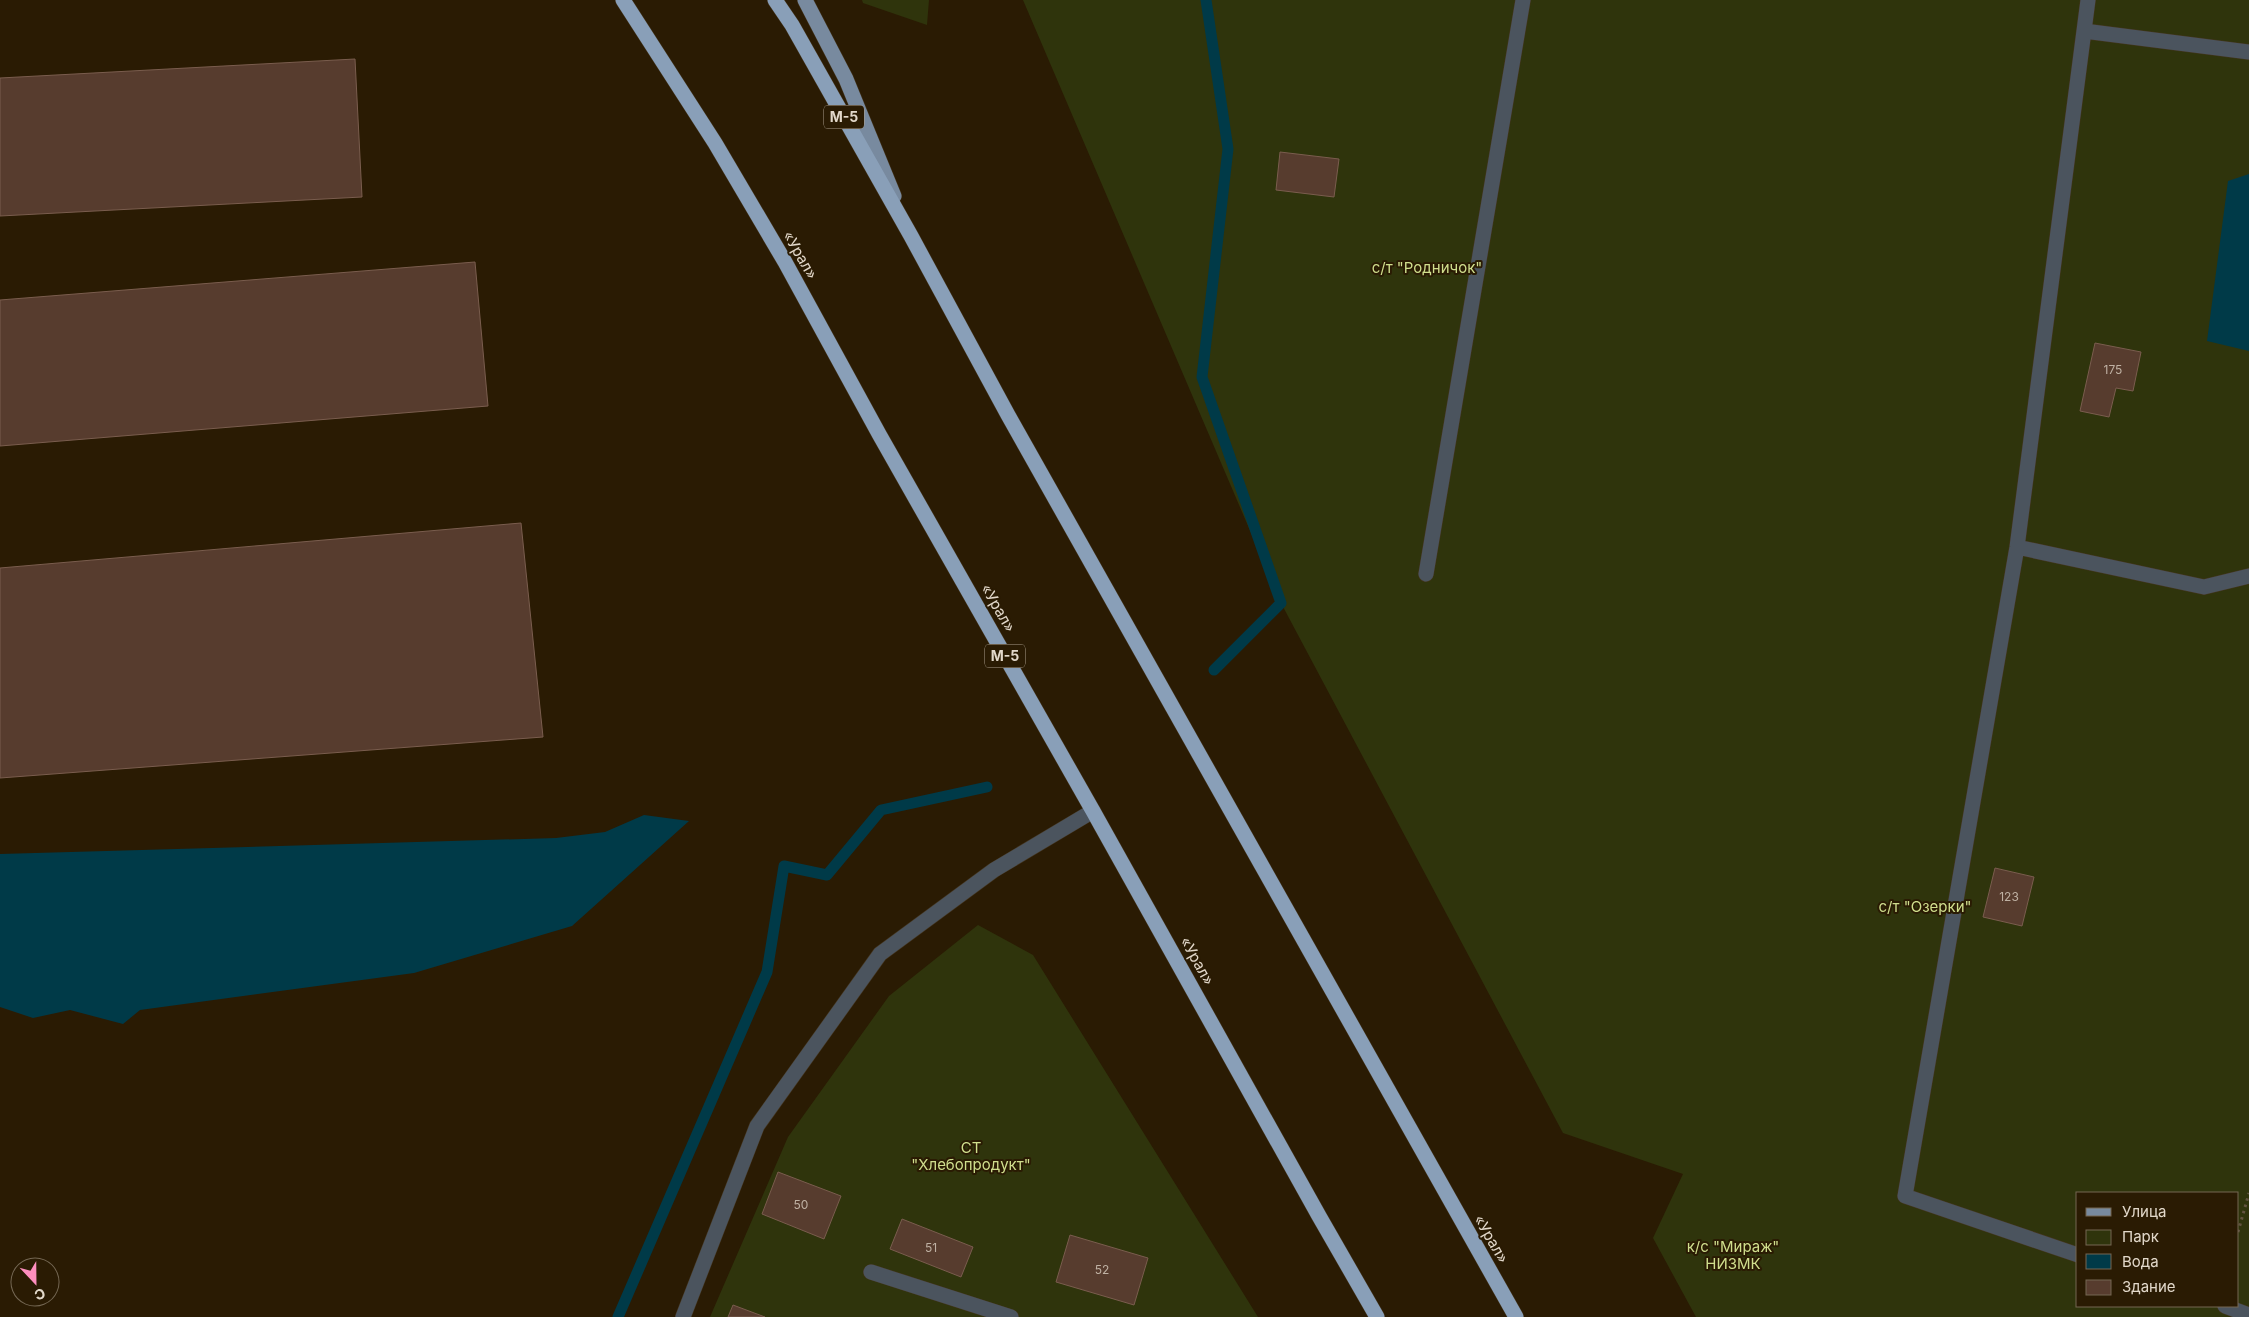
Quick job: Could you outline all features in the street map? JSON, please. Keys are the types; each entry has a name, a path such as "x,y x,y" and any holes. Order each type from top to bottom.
{"highway":[{"name":"«Урал»","path":"623,0 715,143 785,262 879,434 1094,810 1318,1216 1377,1317"},
{"name":"«Урал»","path":"775,0 792,25 911,236 1008,415 1516,1317"}],"main road":[{"path":"805,0 846,79 911,236"}],"lane":[{"path":"1426,574 1523,0"},
{"path":"2076,1254 1905,1196 2017,548 2088,0"},
{"path":"2084,31 2249,52"},
{"path":"2017,548 2204,587 2249,576"},
{"path":"683,1317 758,1126 880,954 994,870 1094,810"},
{"path":"871,1272 1011,1317"},
{"path":"2228,1307 2249,1315"}],"path":[{"path":"2239,1228 2249,1193"}],"green space":[{"path":"862,0 929,0 927,25 863,3"},
{"name":"с/т \"Озерки\"","path":"1023,0 2249,0 2249,1317 1696,1317 1653,1238 1683,1174 1563,1133 1281,603"},
{"name":"СТ \"Хлебопродукт\"","path":"978,925 1033,955 1258,1317 710,1317 788,1137 889,996"}],"water":[{"path":"2249,174 2249,351 2207,341 2228,181"},
{"path":"644,815 689,821 572,926 414,973 140,1010 123,1024 70,1010 33,1018 0,1007 0,854 556,838 605,832"}],"building":[{"path":"355,59 362,197 0,216 0,78"},
{"path":"1280,152 1339,159 1334,197 1276,190"},
{"path":"475,262 488,406 0,446 0,300"},
{"path":"2095,343 2141,352 2133,391 2116,388 2109,417 2080,411"},
{"path":"521,523 543,737 0,778 0,568"},
{"path":"1995,868 2034,877 2022,926 1983,917"},
{"path":"778,1172 841,1196 824,1239 762,1214"},
{"path":"902,1219 973,1247 961,1277 890,1249"},
{"path":"1070,1235 1148,1258 1134,1305 1056,1282"},
{"path":"733,1305 765,1317 728,1317"}],"waterway":[{"path":"1206,0 1228,149 1202,377 1281,603 1214,670"},
{"path":"618,1317 767,972 784,866 827,875 881,810 987,787"}],"park label":[{"name":"с/т \"Родничок\"","path":"1427,268"},
{"name":"к/с \"Мираж\" НИЗМК","path":"1733,1256"}]}
